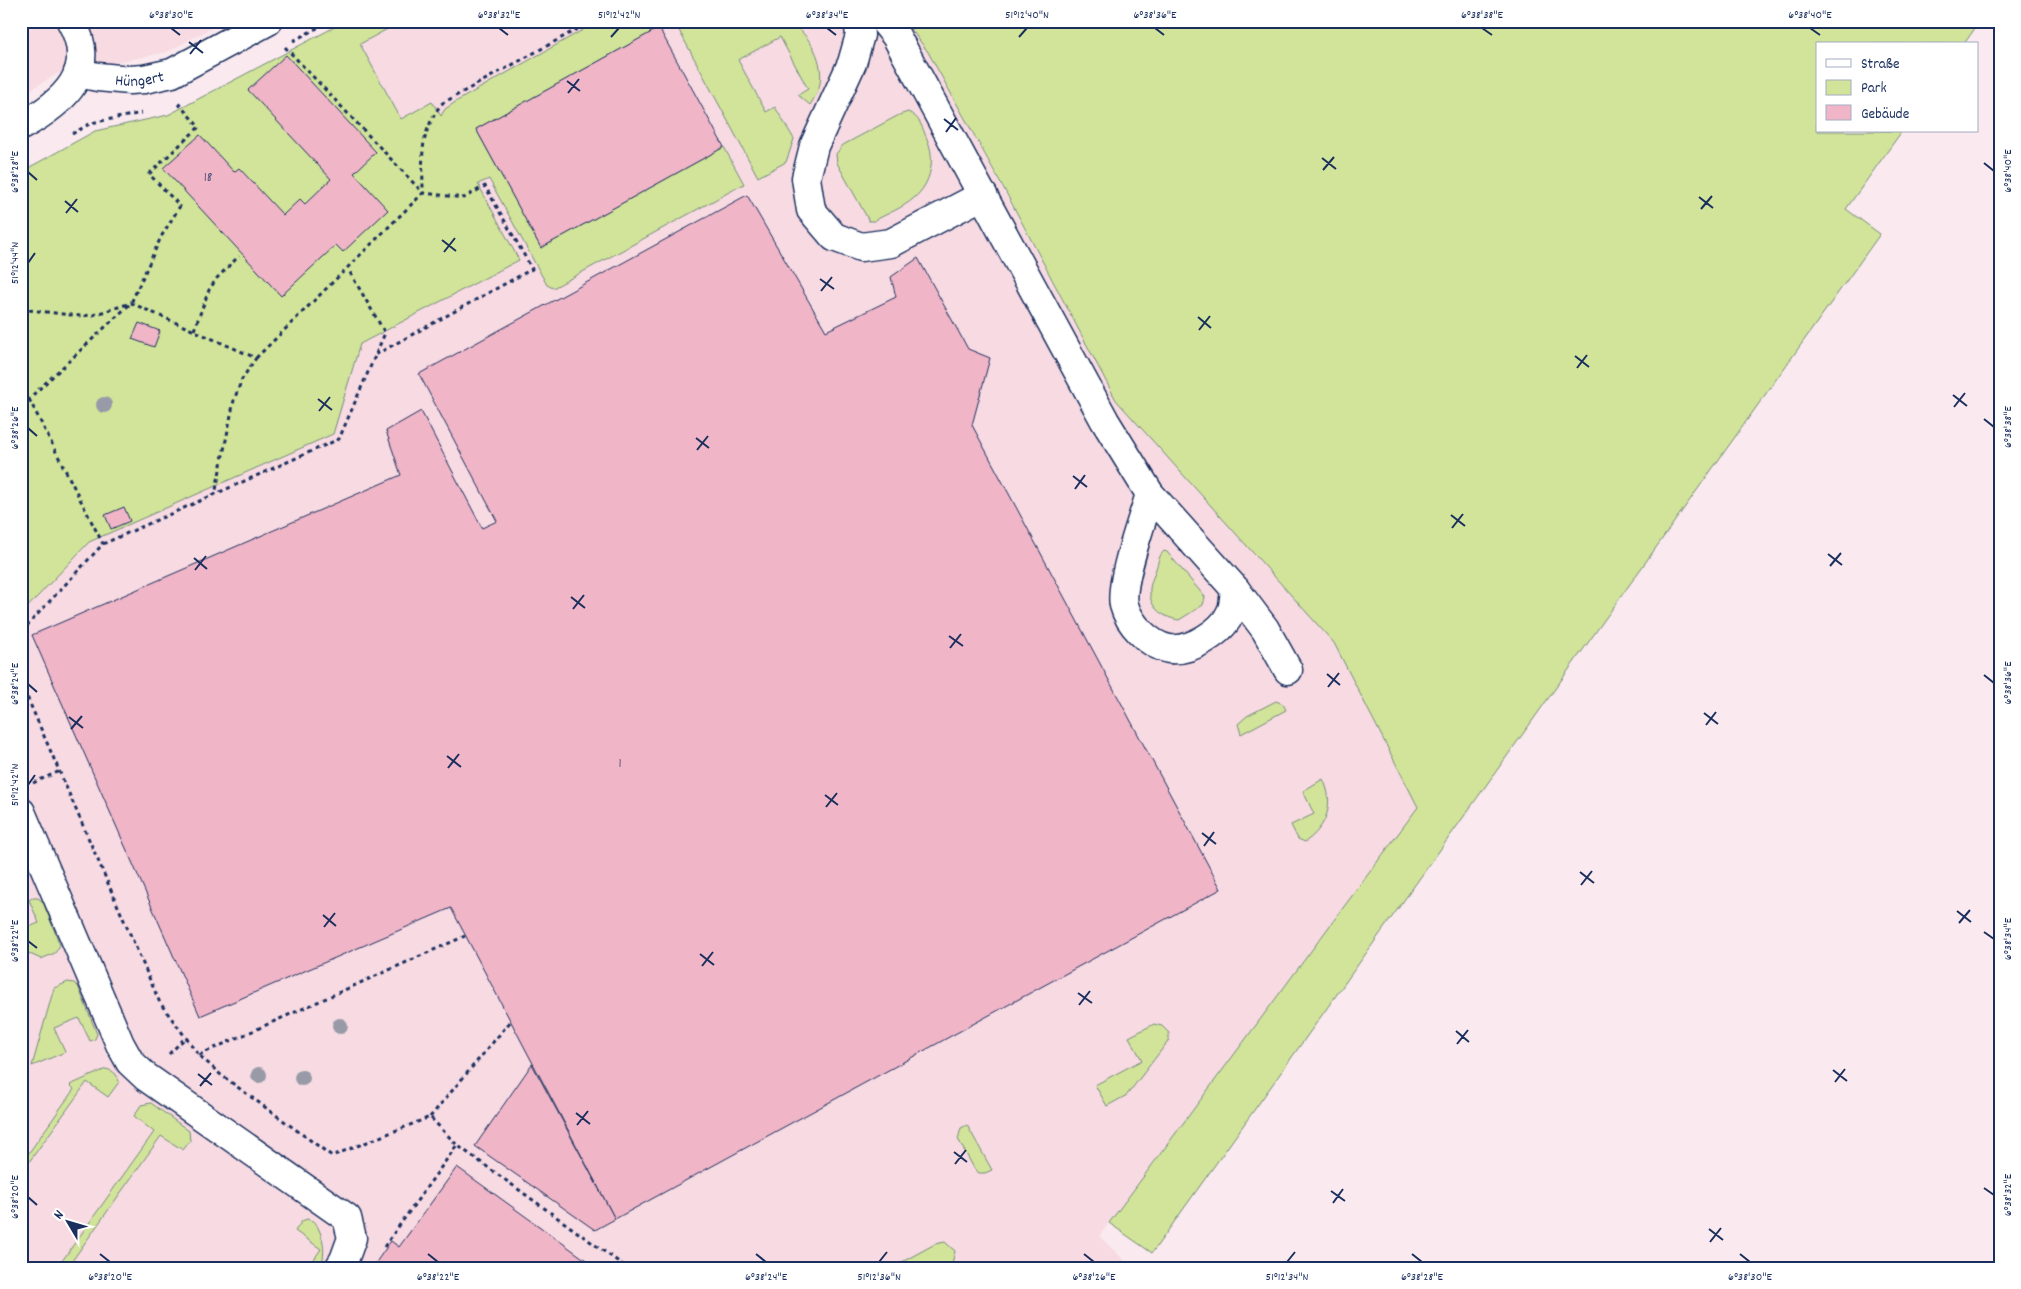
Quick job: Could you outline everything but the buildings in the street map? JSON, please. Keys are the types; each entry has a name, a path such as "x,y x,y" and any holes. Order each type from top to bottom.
{"street":[{"path":"21,126 56,104 66,94 78,73 82,62 81,46 78,34 71,21"},
{"path":"858,21 860,35 852,63 814,146 806,178 811,210 834,237 861,247 891,243 983,194"},
{"path":"884,21 896,36 1105,421 1150,494 1235,589 1264,629 1288,670"},
{"name":"Hüngert","path":"78,73 130,80 172,73 266,22"},
{"path":"1150,494 1125,580 1124,605 1133,624 1148,640 1169,649 1194,646 1217,630 1232,612 1235,589"},
{"path":"24,799 116,1036 130,1062 146,1077 220,1131 346,1218 352,1238 339,1268"}],"path":[{"path":"215,495 234,400 242,379 256,358 424,193 423,144 429,123 442,104 583,26 580,21"},
{"path":"266,22 424,193 464,198 485,186 532,269 373,356"},
{"path":"21,406 131,302 161,237 180,206 149,174 200,127 178,103"},
{"path":"194,330 209,290 217,278 239,256"},
{"path":"21,632 103,544 339,439 373,356 385,333 348,269"},
{"path":"21,309 87,316 131,302 256,358"},
{"path":"28,399 103,544"},
{"path":"21,683 160,1003 199,1055 228,1081 332,1156 430,1117 510,1022"},
{"path":"24,799 60,771"},
{"path":"199,1055 465,936"},
{"path":"430,1117 456,1145 627,1268"},
{"path":"380,1252 456,1145"}],"shaded area":[{"path":"21,21 224,21 167,52 57,74 21,95"},
{"path":"346,21 912,21 1116,400 1334,643 1418,807 1099,1236 1132,1268 21,1268 21,172 95,131 168,115"}],"green space":[{"path":"346,21 402,21 360,44 401,119 432,102 441,116 445,109 457,101 588,27 585,21 672,21 476,129 541,248 724,147 744,184 553,288 547,285 489,179 478,184 519,260 360,344 333,434 89,542 21,614 21,172 95,131 168,115"},
{"path":"674,21 789,21 810,41 818,59 821,78 817,94 810,105 798,95 808,89 780,37 738,60 766,112 775,107 794,139 786,162 758,177"},
{"path":"905,21 1980,21 1965,42 1816,42 1816,132 1901,132 1846,209 1880,234 1152,1253 1109,1223 1418,807 1334,643 1116,400 1003,187 928,52"},
{"path":"908,112 920,123 930,147 931,163 928,178 920,192 910,202 874,221 869,221 837,163 836,154 843,145"},
{"path":"1164,551 1167,552 1205,597 1203,605 1179,620 1159,612 1151,599 1151,584 1160,557"},
{"path":"1276,701 1283,704 1286,710 1241,734 1238,724 1247,716"},
{"path":"1323,779 1327,788 1327,814 1319,829 1305,842 1298,839 1291,825 1314,814 1303,791"},
{"path":"38,898 43,902 60,945 55,953 41,959 21,950 21,930 39,923 29,900"},
{"path":"68,982 78,986 97,1034 95,1039 90,1041 79,1018 54,1028 65,1052 32,1066 54,988"},
{"path":"1154,1024 1162,1026 1169,1033 1169,1040 1127,1095 1107,1106 1095,1085 1142,1060 1129,1037"},
{"path":"106,1069 115,1073 119,1082 108,1097 87,1082 21,1173 21,1164 74,1089 70,1085"},
{"path":"151,1103 189,1131 190,1141 183,1150 161,1136 67,1268 57,1268 154,1132 134,1116 141,1105"},
{"path":"967,1125 992,1170 979,1173 975,1170 958,1139 961,1128"},
{"path":"307,1219 315,1222 322,1239 324,1250 321,1268 308,1268 321,1249 295,1231 302,1221"},
{"path":"945,1242 955,1251 950,1268 891,1268 935,1244"}]}
